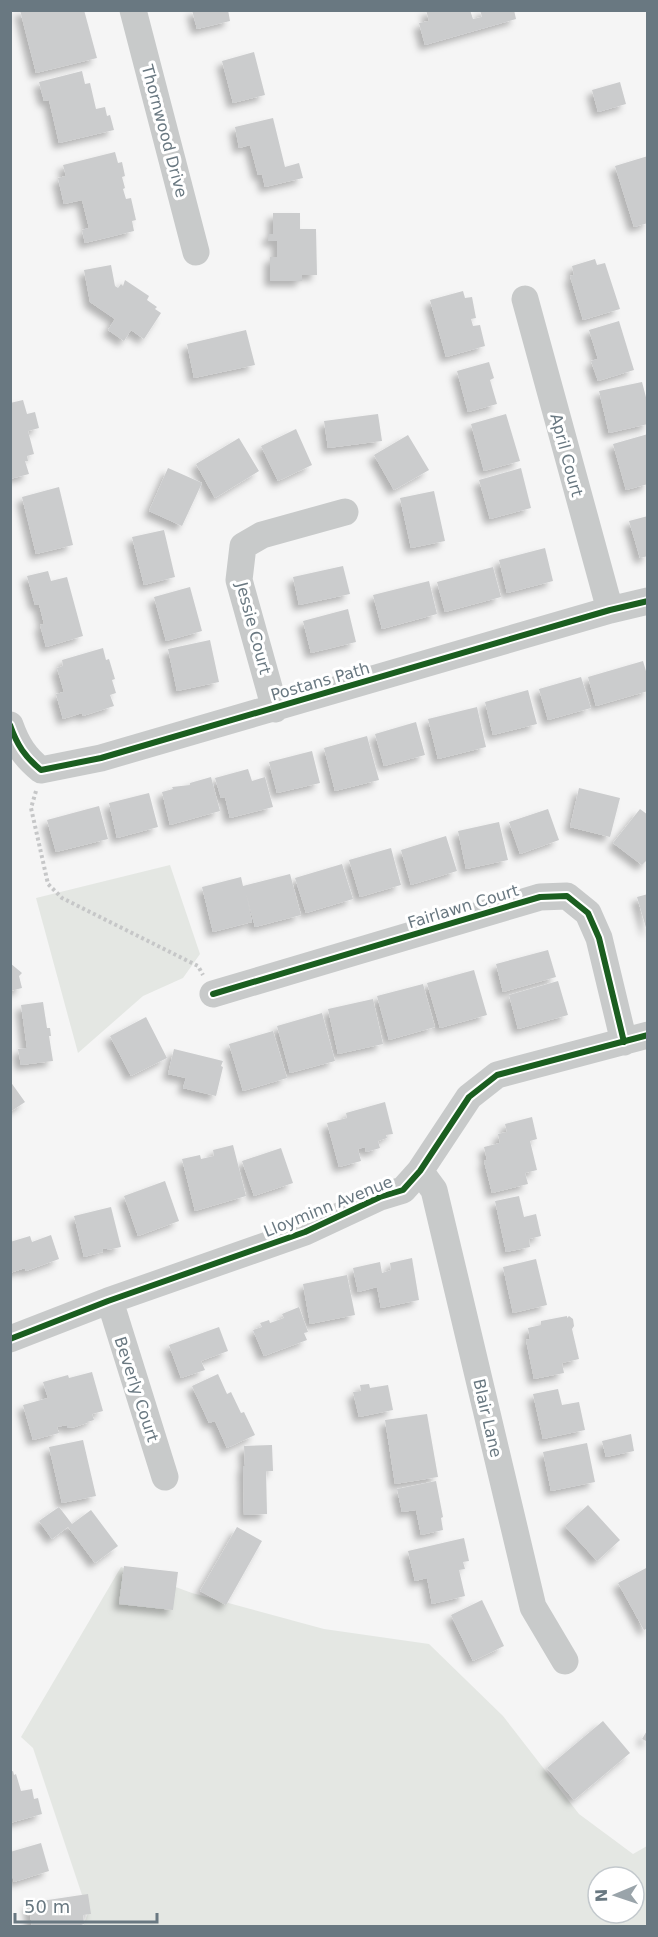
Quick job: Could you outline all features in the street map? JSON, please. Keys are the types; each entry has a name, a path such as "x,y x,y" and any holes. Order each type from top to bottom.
{"street":[{"name":"Thornwood Drive","path":"133,10 196,252"},
{"name":"April Court","path":"525,299 610,610"},
{"name":"Jessie Court","path":"275,709 239,580 243,546 261,535 345,512"},
{"name":"Postans Path","path":"41,770 101,758 610,610 648,601"},
{"path":"12,730 27,758 41,770"},
{"name":"Fairlawn Court","path":"213,994 540,897 567,896 588,913 636,1039"},
{"name":"Lloyminn Avenue","path":"10,1339 108,1301 305,1232 380,1197 403,1190 420,1171 470,1097 497,1075 636,1039"},
{"name":"Blair Lane","path":"420,1171 434,1190 533,1607 565,1661"},
{"name":"Beverly Court","path":"110,1301 165,1477"}],"path":[{"path":"41,770 31,808 48,884 62,898 198,966 213,994"}],"shaded area":[{"path":"170,865 200,954 183,978 143,996 78,1053 36,898"},
{"path":"121,1567 192,1593 324,1629 429,1644 503,1716 579,1814 633,1854 647,1846 647,1926 83,1926 88,1913 33,1748 21,1737"}],"building":[{"path":"20,10 84,10 97,58 36,73"},
{"path":"192,10 228,10 230,21 197,29"},
{"path":"426,10 470,10 473,19 482,17 480,10 514,10 516,19 425,45 419,23 429,21"},
{"path":"254,52 265,95 233,103 222,61"},
{"path":"82,71 85,84 90,83 96,109 105,107 114,130 59,143 49,100 44,101 39,82"},
{"path":"620,82 626,104 598,112 592,90"},
{"path":"273,118 285,167 299,163 303,178 265,187 262,174 258,175 250,145 239,148 235,127"},
{"path":"115,152 118,163 122,162 125,176 122,177 125,188 123,189 126,199 131,198 136,220 132,221 134,231 85,243 82,230 89,228 82,200 64,204 58,178 66,176 63,165"},
{"path":"648,156 648,223 634,227 615,166"},
{"path":"273,213 300,213 300,229 316,229 317,275 302,275 302,281 270,281 270,257 277,257 277,241 268,241 268,234 273,234"},
{"path":"595,259 597,265 605,263 620,309 583,320 570,276 574,275 572,266"},
{"path":"111,265 115,286 118,288 121,284 123,286 125,280 149,296 147,300 161,313 144,339 131,330 124,341 108,330 115,319 90,302 84,270"},
{"path":"463,291 465,298 472,297 476,318 471,319 473,326 480,325 485,346 446,357 430,300"},
{"path":"619,321 634,370 598,381 591,361 598,359 589,330"},
{"path":"246,330 255,365 194,378 187,344"},
{"path":"489,362 494,378 490,380 497,404 468,412 457,371"},
{"path":"642,382 648,405 648,424 609,433 599,391"},
{"path":"23,400 27,414 35,412 39,428 28,431 34,454 27,456 28,461 25,461 29,474 10,479 10,403"},
{"path":"378,414 382,441 328,448 324,421"},
{"path":"506,414 520,461 484,471 471,424"},
{"path":"296,429 312,465 278,481 261,446"},
{"path":"648,434 648,484 626,490 613,444"},
{"path":"408,435 429,470 394,490 374,455"},
{"path":"239,438 259,471 215,498 196,464"},
{"path":"168,468 202,483 182,526 149,511"},
{"path":"521,468 531,508 490,519 479,480"},
{"path":"59,487 73,545 36,554 22,497"},
{"path":"434,491 445,541 411,548 400,498"},
{"path":"648,516 648,556 640,558 629,521"},
{"path":"164,530 175,577 144,585 132,537"},
{"path":"545,548 553,581 507,593 499,560"},
{"path":"343,566 350,594 299,605 293,577"},
{"path":"493,567 501,597 445,612 437,582"},
{"path":"48,571 51,581 67,577 83,636 46,647 40,625 44,624 39,604 35,605 27,576"},
{"path":"429,581 437,614 382,629 373,595"},
{"path":"190,587 202,631 166,641 154,597"},
{"path":"348,609 356,642 311,653 303,621"},
{"path":"210,640 219,682 177,691 168,649"},
{"path":"103,648 115,679 112,680 116,693 110,695 114,706 83,716 82,713 63,719 56,694 64,692 57,668 63,666 62,660"},
{"path":"643,661 648,678 648,691 596,706 588,677"},
{"path":"581,677 591,708 548,720 539,689"},
{"path":"528,690 537,724 493,735 485,702"},
{"path":"477,707 486,747 438,759 428,719"},
{"path":"416,722 425,755 384,766 375,734"},
{"path":"367,736 379,780 335,791 324,748"},
{"path":"312,751 320,783 277,793 269,762"},
{"path":"248,769 252,781 265,777 273,807 230,818 225,797 221,798 215,778"},
{"path":"211,777 220,811 170,825 162,792 173,789 172,787 190,785 190,783"},
{"path":"579,788 620,798 610,837 570,827"},
{"path":"149,793 158,827 117,838 109,803"},
{"path":"99,806 108,839 56,852 47,820"},
{"path":"548,809 559,840 520,854 509,822"},
{"path":"640,809 648,815 648,859 642,865 613,843"},
{"path":"499,822 508,860 466,869 458,831"},
{"path":"446,836 457,871 411,885 401,850"},
{"path":"391,848 401,885 360,897 349,860"},
{"path":"342,864 353,899 306,913 295,878"},
{"path":"290,874 301,915 255,927 246,893 252,922 213,932 202,887 241,877 243,886"},
{"path":"648,894 648,931 647,931 637,897"},
{"path":"548,950 556,977 503,992 496,964"},
{"path":"10,963 22,973 19,976 22,988 10,991"},
{"path":"474,970 487,1015 440,1028 427,983"},
{"path":"558,981 568,1015 518,1029 509,995"},
{"path":"423,984 435,1027 389,1040 377,996"},
{"path":"373,999 383,1044 338,1054 328,1009"},
{"path":"43,1002 47,1028 50,1028 53,1061 21,1065 18,1049 27,1048 21,1005"},
{"path":"322,1013 335,1061 290,1073 277,1026"},
{"path":"146,1017 167,1058 131,1076 110,1036"},
{"path":"273,1031 287,1078 243,1091 229,1044"},
{"path":"174,1049 223,1061 216,1096 183,1088 186,1078 168,1074"},
{"path":"10,1081 25,1102 10,1112"},
{"path":"385,1102 393,1134 386,1135 387,1138 378,1141 380,1148 366,1152 365,1147 358,1149 361,1161 339,1167 327,1123 347,1118 346,1113"},
{"path":"532,1117 537,1139 530,1141 537,1170 525,1173 528,1184 492,1193 484,1161 487,1160 484,1147 500,1143 498,1134 507,1132 505,1124"},
{"path":"233,1145 246,1196 195,1211 182,1159 200,1155 201,1159 214,1156 213,1150"},
{"path":"281,1148 293,1183 254,1196 242,1161"},
{"path":"165,1181 179,1221 138,1236 124,1196"},
{"path":"519,1196 524,1217 536,1214 541,1236 529,1239 530,1247 506,1252 495,1201"},
{"path":"111,1207 121,1247 102,1249 103,1252 84,1257 74,1216"},
{"path":"51,1235 59,1259 26,1271 25,1268 10,1273 10,1242 30,1236 32,1242"},
{"path":"412,1258 419,1300 381,1308 377,1287 358,1292 353,1268 380,1262 382,1273 391,1270 390,1263"},
{"path":"536,1259 547,1305 513,1313 503,1267"},
{"path":"347,1275 355,1315 310,1324 303,1284"},
{"path":"299,1307 308,1332 304,1333 307,1340 264,1356 253,1330 262,1327 260,1323 269,1320 270,1323 284,1318 282,1314"},
{"path":"567,1316 573,1319 572,1329 579,1359 562,1363 564,1373 534,1379 526,1340 530,1339 528,1328 541,1325 541,1321"},
{"path":"219,1327 228,1351 201,1361 205,1370 181,1378 169,1345"},
{"path":"92,1372 103,1411 92,1414 94,1420 87,1423 75,1427 67,1428 67,1425 57,1427 59,1433 33,1440 23,1405 48,1398 43,1382 68,1375 69,1378"},
{"path":"218,1374 227,1394 231,1392 255,1435 227,1448 215,1421 209,1423 192,1386"},
{"path":"369,1384 370,1388 388,1385 393,1410 359,1417 353,1392 361,1391 360,1385"},
{"path":"558,1389 562,1405 579,1402 585,1430 543,1439 533,1394"},
{"path":"427,1414 438,1477 395,1484 385,1420"},
{"path":"631,1434 634,1451 606,1457 602,1441"},
{"path":"83,1440 96,1496 62,1503 49,1447"},
{"path":"587,1443 595,1482 551,1491 543,1452"},
{"path":"272,1445 273,1471 266,1471 267,1514 244,1515 244,1446"},
{"path":"436,1481 443,1517 441,1518 443,1530 421,1535 416,1510 402,1512 397,1489"},
{"path":"588,1505 620,1540 597,1561 565,1526"},
{"path":"59,1507 72,1524 91,1510 118,1546 95,1563 68,1527 52,1539 39,1521"},
{"path":"237,1527 262,1541 226,1605 200,1591"},
{"path":"464,1538 469,1561 463,1562 465,1569 459,1570 465,1596 432,1604 427,1578 415,1581 408,1551"},
{"path":"124,1566 178,1572 173,1610 119,1604"},
{"path":"648,1567 648,1628 644,1630 618,1583"},
{"path":"482,1600 504,1646 473,1661 451,1615"},
{"path":"603,1721 630,1753 574,1800 547,1768"},
{"path":"648,1729 648,1742 642,1739"},
{"path":"13,1771 21,1791 32,1789 34,1799 38,1798 42,1814 10,1823 10,1772"},
{"path":"41,1843 49,1871 14,1882 10,1868 10,1852"},
{"path":"88,1894 91,1914 83,1915 84,1924 81,1926 32,1926 28,1903"}],"cycle path":[{"path":"10,725 22,750 41,770 101,758 610,610 648,601"},
{"path":"213,994 540,897 567,896 588,913 599,938 624,1042"},
{"path":"10,1339 108,1301 305,1232 380,1197 403,1190 420,1171 469,1097 497,1075 648,1035"}]}
